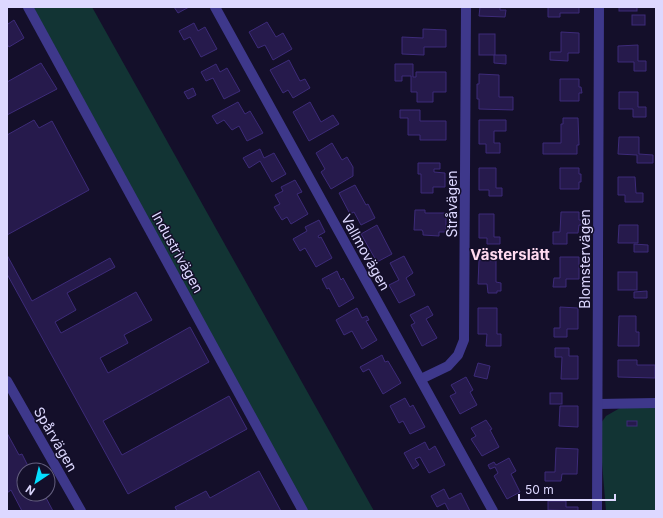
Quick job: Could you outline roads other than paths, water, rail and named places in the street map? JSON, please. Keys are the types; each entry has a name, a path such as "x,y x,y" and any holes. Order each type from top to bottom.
{"street":[{"name":"Industrivägen","path":"28,7 303,511"},
{"name":"Vallmovägen","path":"215,7 493,511"},
{"name":"Stråvägen","path":"421,379 448,366 458,355 464,340 466,7"},
{"name":"Blomstervägen","path":"597,511 599,7"},
{"name":"Spårvägen","path":"7,381 81,511"},
{"path":"598,404 656,404"}],"district":[{"name":"Västerslätt","path":"510,254"}]}
